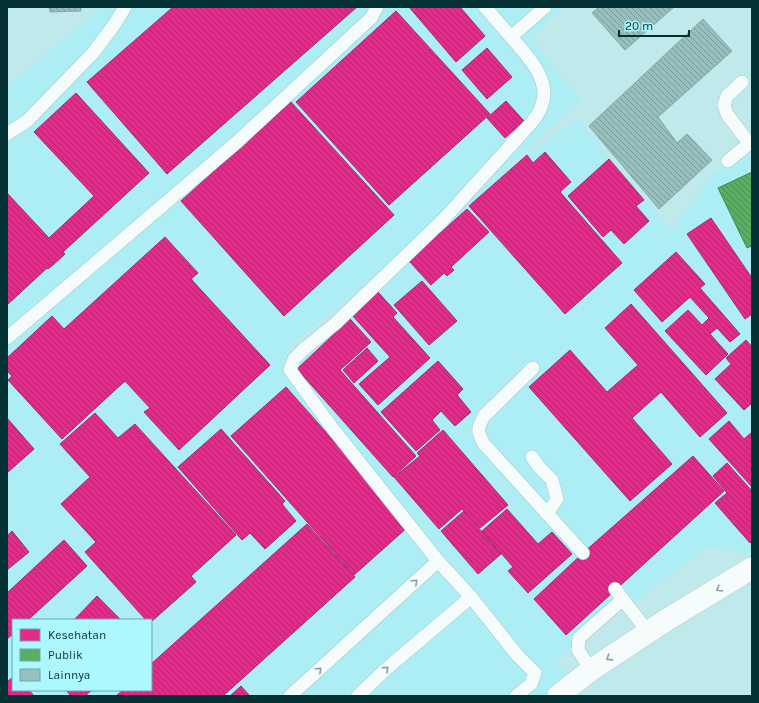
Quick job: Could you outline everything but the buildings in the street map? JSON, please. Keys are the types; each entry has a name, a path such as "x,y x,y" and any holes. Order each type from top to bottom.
{"street":[{"path":"558,696 591,670 648,632 752,568"}],"lane":[{"path":"7,134 27,121 93,53 114,25 125,7"},
{"path":"7,338 236,143 371,18 377,7"},
{"path":"485,7 538,70 545,92 542,105 533,121 442,221 336,323 294,358 290,370 333,429 438,561 471,597 514,651 535,673 531,684 516,696"},
{"path":"511,37 545,7"},
{"path":"728,160 751,142 727,114 724,105 726,96 742,82"},
{"path":"533,368 484,416 479,426 479,434 484,444 583,553"},
{"path":"532,457 552,480 557,499 547,514"},
{"path":"290,696 438,561"},
{"path":"591,670 578,650 579,638 619,594 648,632"},
{"path":"358,696 385,670 471,597"}],"shaded area":[{"path":"101,7 564,7 531,38 581,100 491,180 578,119 672,231 711,174 752,154 752,551 747,554 707,547 555,661 567,675 544,696 7,696 7,87","holes":["429,234 292,368 329,412 286,371 291,345"]}]}
